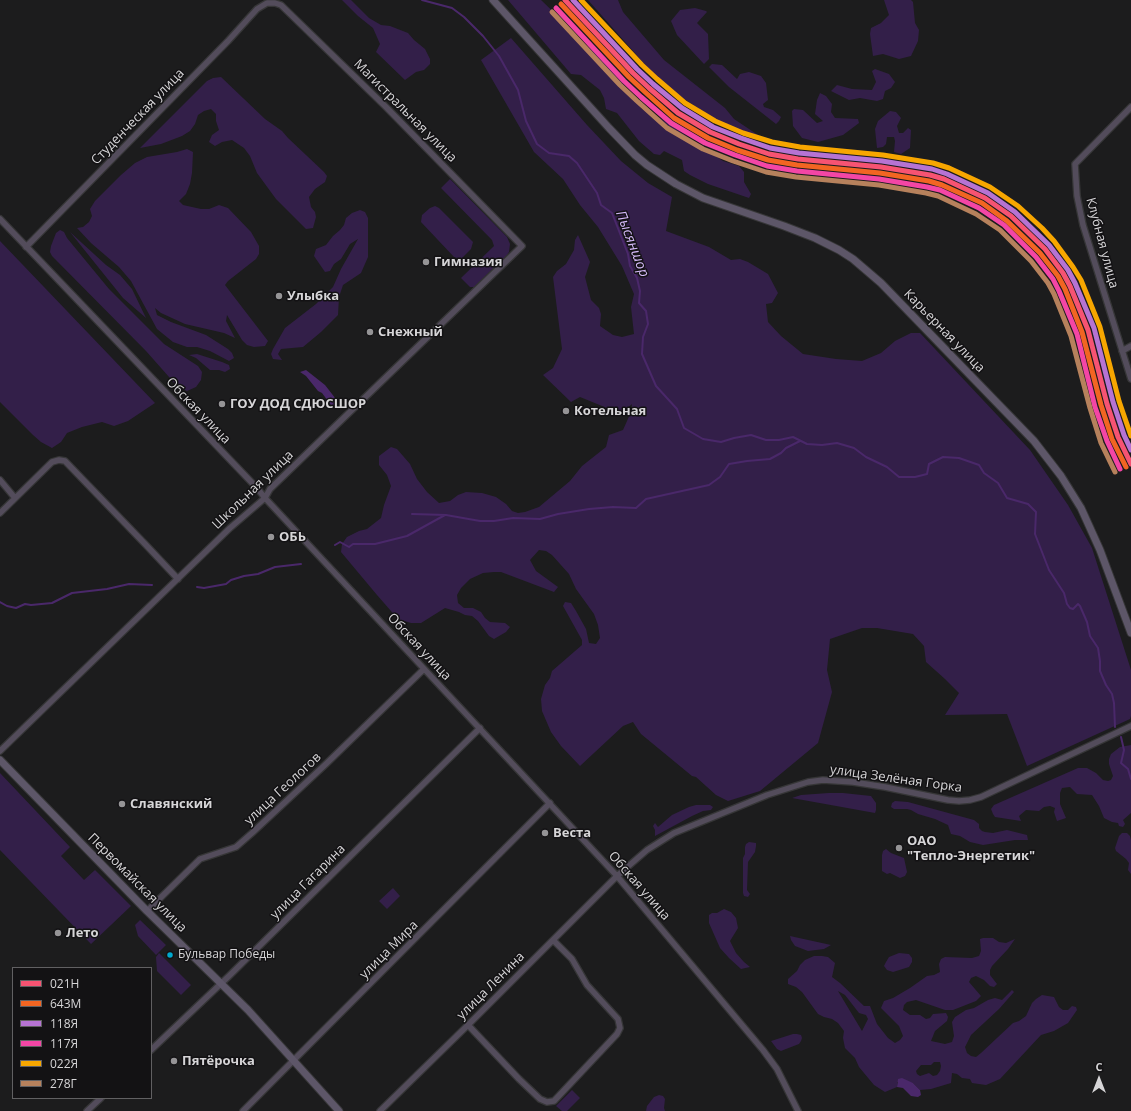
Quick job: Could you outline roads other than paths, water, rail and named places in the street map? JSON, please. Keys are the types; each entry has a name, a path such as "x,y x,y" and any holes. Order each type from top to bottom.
{"main road":[{"name":"Карьерная улица","path":"493,0 635,156 661,175 703,198 815,238 839,250 859,264 881,283 1034,441 1061,476 1081,508 1095,537 1131,633"},
{"name":"Первомайская улица","path":"0,760 147,911 221,983 266,1030 339,1111"}],"street":[{"name":"Магистральная улица","path":"266,1 281,5 378,99 522,246"},
{"name":"Студенческая улица","path":"26,247 266,1"},
{"name":"Клубная улица","path":"1131,107 1075,164 1077,196 1084,225 1131,379"},
{"name":"Обская улица","path":"0,219 228,457 617,876 759,1045 777,1069 798,1111"},
{"name":"Школьная улица","path":"0,751 230,528 265,498 270,489 522,246"},
{"path":"1122,351 1131,346"},
{"path":"0,512 52,462 59,460 66,461 178,579"},
{"path":"0,480 15,498"},
{"name":"улица Геологов","path":"147,911 200,859 236,847 316,774 424,669"},
{"name":"улица Зелёная Горка","path":"617,876 647,850 674,833 728,811 808,782 823,780 853,782 948,800 970,800 981,797 1129,727"},
{"name":"улица Гагарина","path":"152,1049 480,728"},
{"name":"улица Мира","path":"243,1111 550,803"},
{"name":"улица Ленина","path":"380,1111 617,876"},
{"path":"468,1025 540,1099 547,1102 554,1101 617,1034 620,1024 615,1016 587,985 572,959 553,940"},
{"path":"87,1111 100,1099"}],"waterway":[{"name":"Пысяншор","path":"422,0 452,8 464,17 483,36 499,56 518,90 526,121 537,144 549,153 569,156 577,163 597,193 601,205 612,213 628,254 630,266 637,278 640,291 639,303 646,311 648,324 643,337 642,354 656,386 677,409 684,428 703,439 721,442 751,435 766,440 779,440 793,437 807,444 822,445 837,443 854,448 866,457 887,467 899,477 915,477 927,474 929,464 943,457 959,458 979,465 984,473 998,483 1007,498 1028,504 1036,512 1035,534 1049,570 1064,593 1067,604 1070,608 1073,609 1078,604 1080,606 1087,622 1090,636 1098,648 1100,671 1112,694 1114,703 1115,727"},
{"path":"412,514 446,515 480,521 494,521 513,518 540,519 558,514 589,509 613,507 636,508 646,499 709,485 720,477 729,464 770,459 781,453 786,448 800,441"},
{"path":"335,545 340,542 349,547 353,544 375,544 407,536 445,515"},
{"path":"197,587 204,588 226,584 231,580 258,574 275,567 301,564"},
{"path":"0,602 7,606 16,608 25,604 31,605 52,603 72,593 107,589 129,584 152,585"},
{"name":"Пысяншор","path":"1121,737 1124,750 1121,763 1128,769 1131,779"}],"place":[{"name":"Гимназия","path":"426,262"},
{"name":"Улыбка","path":"279,296"},
{"name":"Снежный","path":"370,332"},
{"name":"ГОУ ДОД СДЮСШОР","path":"222,404"},
{"name":"Котельная","path":"566,411"},
{"name":"ОБЬ","path":"271,537"},
{"name":"Славянский","path":"122,804"},
{"name":"Веста","path":"545,833"},
{"name":"ОАО \"Тепло-Энергетик\"","path":"899,848"},
{"name":"Лето","path":"58,933"},
{"name":"Бульвар Победы","path":"170,955"},
{"name":"Пятёрочка","path":"174,1061"}]}
